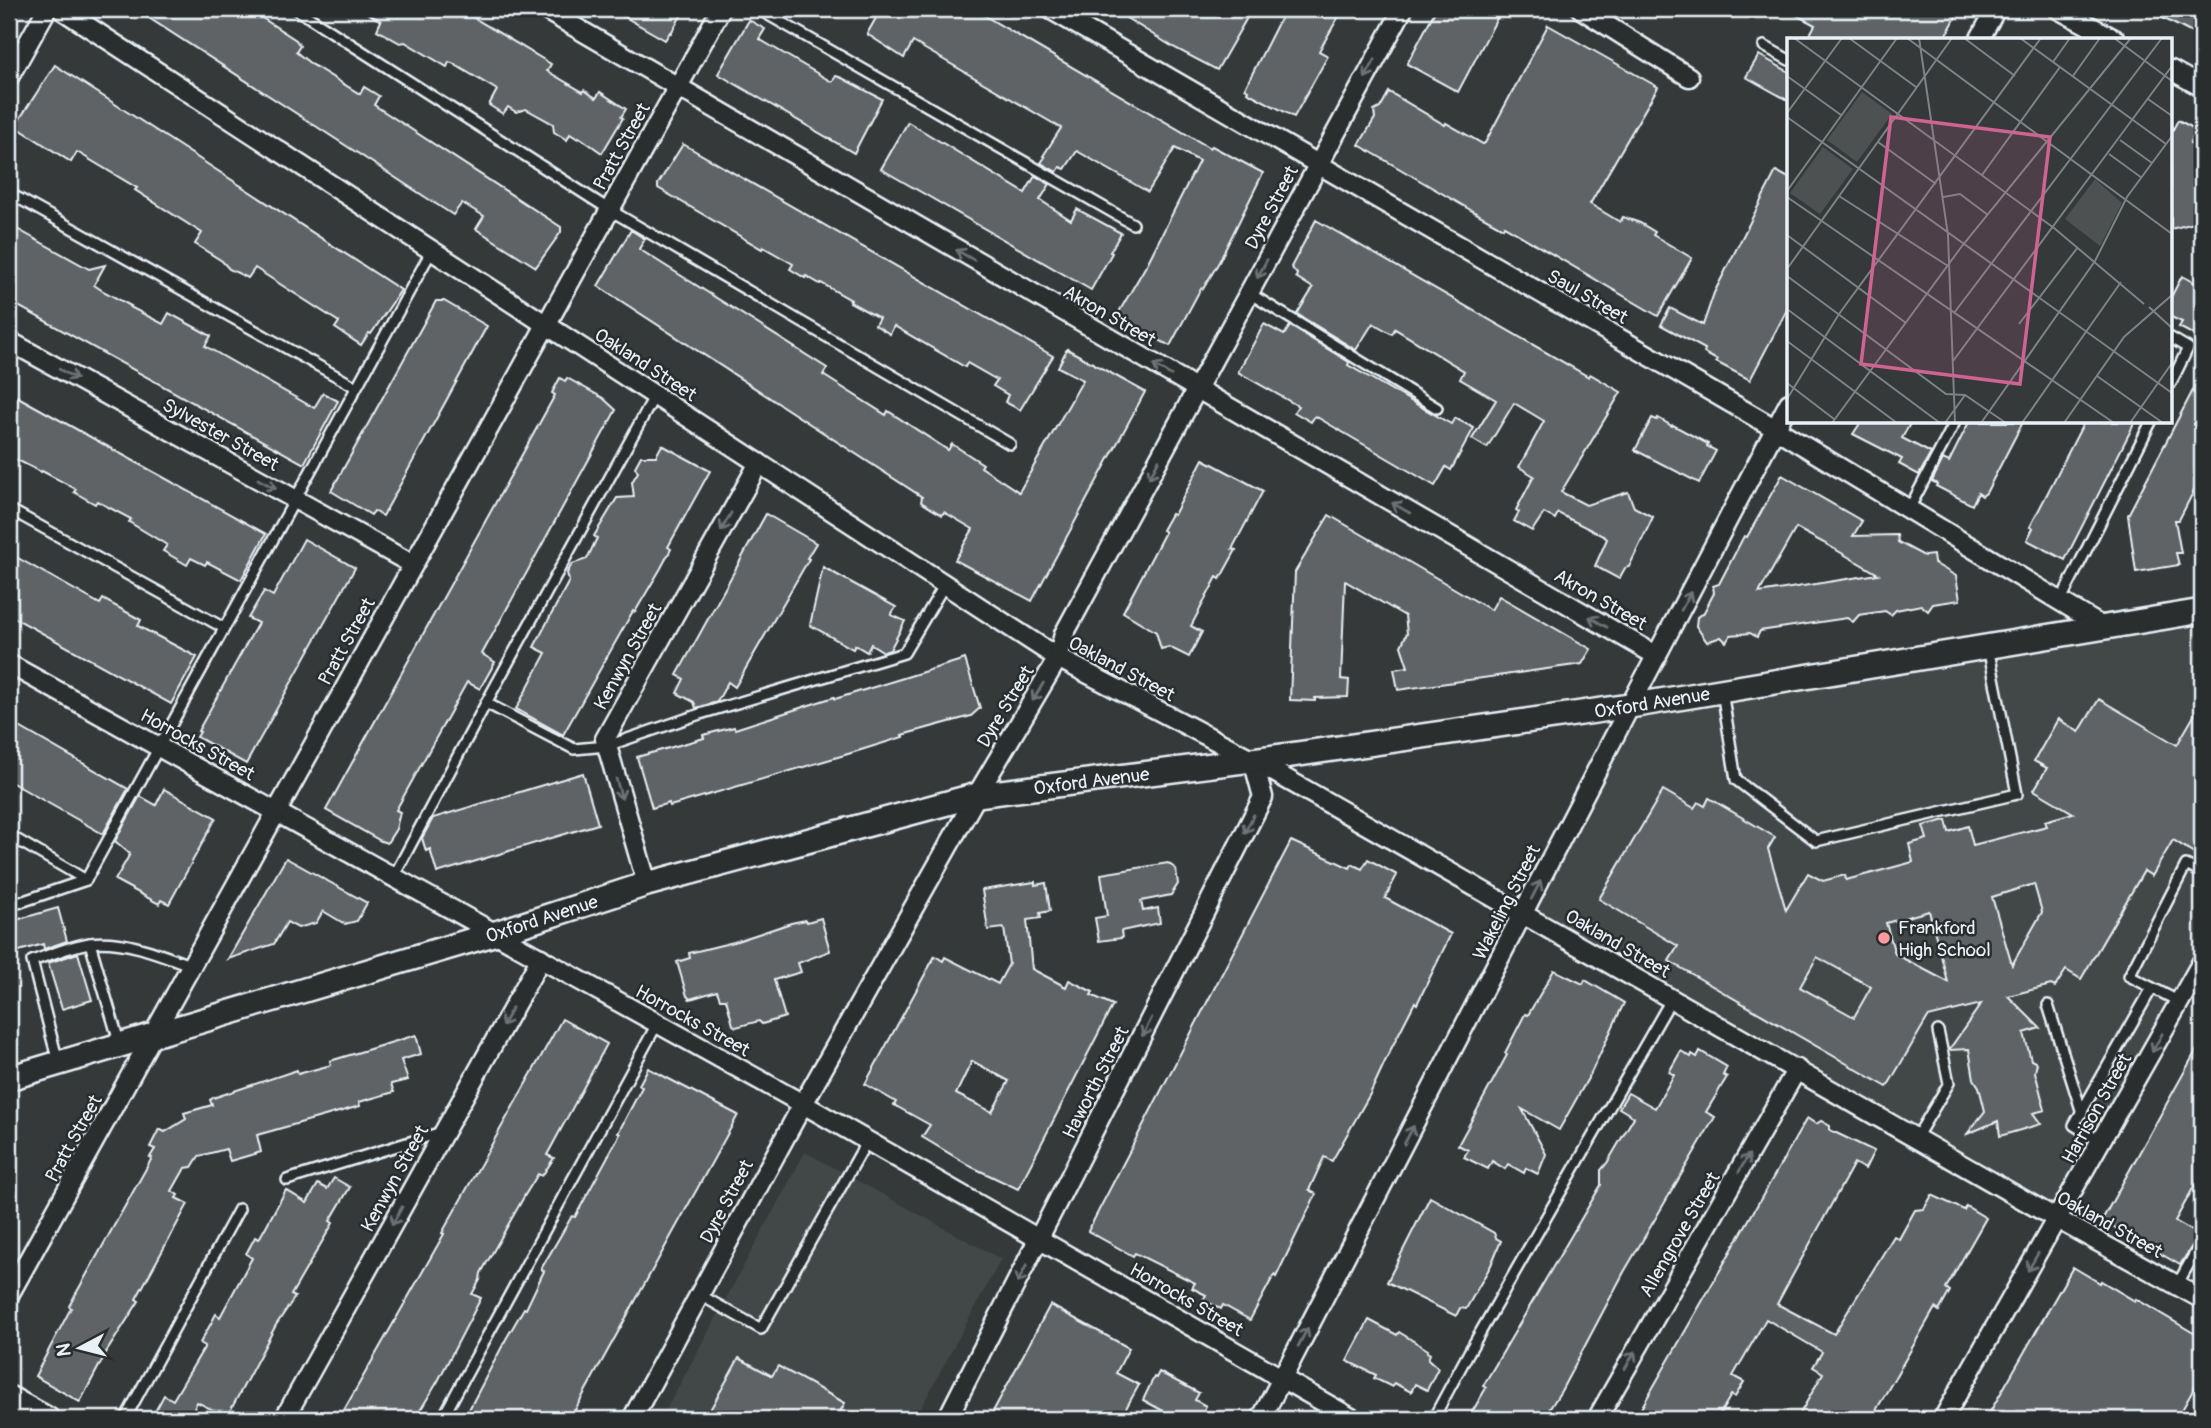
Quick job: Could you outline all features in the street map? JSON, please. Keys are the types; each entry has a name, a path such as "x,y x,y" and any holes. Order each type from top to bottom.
{"street":[{"path":"9,77 47,9"},
{"name":"Oakland Street","path":"61,9 1058,658 1253,760 2202,1299"},
{"name":"Akron Street","path":"544,9 1657,656"},
{"name":"Pratt Street","path":"9,1295 721,9"},
{"name":"Saul Street","path":"1050,9 1776,429 2101,626"},
{"name":"Dyre Street","path":"632,1419 803,1104 977,794 1058,658 1064,634 1403,9"},
{"path":"1581,9 1689,77"},
{"path":"1980,38 1996,9"},
{"path":"2058,9 2112,38"},
{"path":"2172,71 2202,87"},
{"name":"Sylvester Street","path":"9,341 412,564"},
{"name":"Wakeling Street","path":"1261,1419 1787,407"},
{"name":"Kenwyn Street","path":"607,746 605,739 760,463"},
{"name":"Oxford Avenue","path":"9,1078 647,884 977,794 1253,760 1630,706 2202,611"},
{"name":"Horrocks Street","path":"9,664 803,1104 1353,1419"},
{"path":"607,746 647,884"},
{"name":"Haworth Street","path":"947,1419 1262,797 1253,760"},
{"name":"Kenwyn Street","path":"285,1419 541,958"},
{"name":"Harrison Street","path":"1943,1419 2202,962"},
{"name":"Allengrove Street","path":"1597,1419 1797,1069"},
{"path":"9,1398 47,1419"}],"lane":[{"path":"296,9 610,210 1010,444"},
{"path":"758,9 1133,224"},
{"path":"1764,46 1787,59"},
{"path":"9,193 356,387"},
{"path":"9,906 86,880 432,250"},
{"path":"1249,293 1437,408"},
{"path":"2172,339 2188,348 2172,381"},
{"path":"393,877 655,395"},
{"path":"1909,509 1954,424"},
{"path":"2060,601 2150,424"},
{"path":"9,509 224,628"},
{"path":"486,703 573,749 607,746 700,714 904,653 945,584"},
{"path":"1722,690 1736,780 1816,841 2017,794 1988,645"},
{"path":"9,835 86,880"},
{"path":"2180,1002 2129,976 2186,865 2202,873"},
{"path":"58,1063 32,961 90,943 146,949 192,966"},
{"path":"90,943 120,1045"},
{"path":"2101,1142 2074,1125 2152,988"},
{"path":"1433,1419 1672,998"},
{"path":"2048,1005 2081,1112"},
{"path":"442,1419 657,1024"},
{"path":"1916,1138 1949,1083 1938,1031"},
{"path":"288,1180 444,1132"},
{"path":"700,1294 761,1329 867,1141"},
{"path":"125,1419 239,1209"},
{"path":"2177,1285 2202,1241"}],"shaded area":[{"name":"Frankford High School","path":"2202,611 2202,962 2057,1219 1524,914 1630,706"},
{"path":"805,1152 1001,1259 915,1419 661,1419"}],"building":[{"path":"135,9 244,9 254,16 256,14 296,40 300,46 296,52 311,64 360,94 364,87 379,96 374,105 561,227 561,232 536,267 476,229 484,216 462,203 453,215"},
{"path":"360,9 459,9 551,64 547,71 596,98 600,92 626,109 621,117 623,118 602,153 579,137 578,139 570,134 567,140 554,132 553,124 526,109 516,112 508,107 503,114 489,105 497,90 452,63 449,62 447,67 405,42 400,43 377,30 381,21"},
{"path":"611,9 685,9 665,40"},
{"path":"881,9 973,9 1210,148 1212,146 1263,173 1219,262 1203,289 1201,288 1170,346 1116,317 1147,264 1199,161 1175,148 1148,192 1077,151 1065,169 1060,167 1057,172 1041,163 1061,128 913,42 904,58 867,34"},
{"path":"1112,9 1252,9 1217,70 1173,47"},
{"path":"1285,9 1343,9 1319,51 1328,56 1294,117 1247,92 1245,88"},
{"path":"1436,9 1502,9 1458,92 1407,64"},
{"path":"1785,9 1960,9 1945,38 1808,38 1815,25"},
{"path":"2145,9 2202,9 2202,38"},
{"path":"749,20 765,29 759,39 832,82 836,76 842,78 882,99 854,153 718,74"},
{"path":"1548,25 1658,87 1590,204 1620,222 1623,217 1640,223 1655,232 1653,235 1692,258 1658,316 1359,145 1375,118 1374,111 1380,108 1389,92 1445,125 1446,123 1485,143"},
{"path":"1759,55 1787,71 1787,100 1746,77"},
{"path":"55,65 401,290 371,334 369,333 361,345 335,328 339,322 255,268 248,278 229,269 222,261 195,244 202,233 135,190 137,188 77,152 71,162 15,126"},
{"path":"2178,120 2197,130 2190,143 2202,149 2202,221 2172,229 2172,131"},
{"path":"908,122 1025,193 1035,176 1050,184 1040,200 1071,220 1077,209 1121,233 1091,290 881,169"},
{"path":"683,144 1053,356 1020,410 1005,402 1008,395 993,386 997,380 967,363 965,367 894,326 890,334 875,325 879,318 850,302 851,300 821,283 806,276 805,278 790,269 793,264 763,247 762,249 658,188"},
{"path":"1776,171 1787,177 1787,310 1750,380 1716,362 1717,360 1704,353 1705,349 1661,325 1670,308 1703,325 1714,293"},
{"path":"1316,220 1589,377 1590,374 1621,392 1561,492 1586,505 1628,492 1634,507 1653,517 1629,567 1625,568 1619,579 1595,566 1607,539 1605,537 1558,513 1555,519 1544,513 1532,531 1514,521 1519,512 1516,510 1534,476 1519,467 1544,421 1514,403 1487,448 1472,439 1496,400 1460,379 1464,371 1395,329 1392,334 1373,323 1356,350 1297,314 1313,288 1296,277 1297,274 1291,267"},
{"path":"17,229 89,269 105,265 94,285 163,324 169,313 211,336 205,346 314,408 323,393 338,401 304,464 9,301 9,244"},
{"path":"631,230 645,239 639,249 827,368 823,375 886,415 888,411 948,450 952,444 1019,492 1083,380 1058,367 1067,349 1145,392 1032,601 955,560 973,529 921,502 922,497 598,286"},
{"path":"2182,276 2202,286 2202,339 2179,327 2182,322 2172,317 2172,295"},
{"path":"436,301 444,301 487,326 383,516 374,511 371,515 331,491"},
{"path":"1264,324 1284,335 1290,326 1349,362 1348,365 1451,424 1455,418 1474,428 1451,470 1446,467 1435,486 1315,416 1311,422 1294,412 1298,406 1238,372"},
{"path":"2202,373 2202,475 2179,520 2175,520 2181,553 2176,553 2179,565 2136,572 2128,515"},
{"path":"560,378 565,381 567,378 603,398 616,410 482,654 495,662 480,689 467,682 396,810 400,812 396,829 387,843 381,841 326,810 555,395 552,393"},
{"path":"9,392 266,534 241,580 207,562 205,565 191,558 187,565 163,551 167,545 129,522 131,519 97,501 95,504 74,492 76,489 9,456"},
{"path":"1652,418 1673,425 1716,451 1699,483 1635,450"},
{"path":"1860,424 1910,424 1902,438 1931,453 1919,475 1899,464 1902,459 1853,434"},
{"path":"1968,424 2022,424 1986,493 1982,496 1978,493 1972,505 1936,486 1932,481 1943,459 1949,462"},
{"path":"2083,424 2134,424 2065,560 2027,540 2033,528 2030,527"},
{"path":"662,445 710,471 668,547 671,549 661,568 635,612 633,611 563,735 516,709 546,653 534,647 569,581 567,573 572,564 587,559 597,538 594,536 617,498 634,497 632,482 638,472 635,467 641,456 656,456"},
{"path":"1203,459 1263,491 1232,549 1236,550 1220,579 1217,577 1191,626 1202,632 1189,657 1169,647 1161,649 1156,632 1123,612 1165,532 1162,530 1171,514 1174,515"},
{"path":"1782,475 1862,521 1853,536 1897,535 1898,542 1924,556 1933,555 1934,563 1956,576 1960,600 1933,604 1928,611 1921,605 1896,610 1891,615 1885,611 1859,615 1853,622 1847,618 1760,631 1757,637 1750,633 1731,635 1726,642 1721,637 1707,642 1696,626 1697,617 1703,614 1714,593 1713,586 1719,584 1744,536 1747,537","holes":["1796,528 1878,574 1759,593"]},
{"path":"766,514 816,543 735,687 728,682 717,702 696,708 694,702 677,693 684,679 677,675"},
{"path":"1329,515 1491,610 1499,596 1591,649 1582,664 1398,690 1394,669 1408,667 1401,646 1407,633 1405,616 1345,581 1341,679 1349,680 1348,697 1315,698 1315,701 1290,700 1295,572"},
{"path":"304,539 355,568 246,764 197,737 200,732 198,731 258,623 248,618 264,591 273,596"},
{"path":"9,553 100,604 103,599 141,620 138,626 197,657 171,704 9,615"},
{"path":"823,567 896,607 891,615 905,621 890,650 884,652 871,644 867,652 855,645 853,649 810,625"},
{"path":"965,659 980,708 971,716 670,806 669,803 652,808 637,757 704,738 703,735 734,727 735,729"},
{"path":"2099,699 2177,745 2202,702 2202,858 2173,840 2152,876 2144,871 2081,979 2066,970 2055,987 2051,985 2008,996 2040,1028 2024,1033 2031,1060 2037,1063 2035,1072 2045,1110 2033,1113 2041,1124 2000,1136 1998,1121 1967,1134 1985,1111 1979,1087 1974,1079 1969,1049 1949,1050 1981,1004 1928,1017 1887,1087 1669,961 1678,946 1599,899 1663,790 1694,808 1698,802 1705,806 1709,798 1775,837 1768,849 1786,910 1808,873 1823,881 1845,875 1846,880 1913,862 1909,844 1927,839 1923,826 1946,820 1949,832 1968,826 1973,845 2047,826 2045,821 2073,813 2034,790 2047,768 2034,761 2058,719 2079,732","holes":["2034,884 2042,912 2012,965 1992,897","1929,911 1948,982 1895,954 1886,923","1817,957 1871,987 1854,1017 1800,987"]},
{"path":"9,721 128,789 103,834 9,781"},
{"path":"583,773 598,824 437,873 430,849 426,851 422,838 433,818"},
{"path":"164,789 216,818 169,904 161,900 159,904 115,880 130,854 115,841 140,796 156,805"},
{"path":"1291,841 1350,868 1352,864 1362,869 1368,859 1397,875 1385,898 1451,934 1370,1094 1332,1161 1324,1157 1309,1190 1316,1194 1276,1277 1274,1275 1250,1320 1223,1305 1221,1309 1203,1300 1206,1295 1192,1288 1195,1283 1135,1253 1133,1256 1088,1231"},
{"path":"286,858 367,903 357,921 345,924 323,911 316,923 298,928 287,922 274,944 228,959"},
{"path":"1168,863 1176,869 1178,884 1171,895 1141,901 1143,911 1158,908 1160,923 1121,931 1122,938 1099,941 1095,918 1107,916 1101,874"},
{"path":"1035,882 1035,885 1046,883 1050,911 1040,913 1041,918 1027,920 1032,969 1066,987 1069,980 1093,992 1091,995 1113,1005 1018,1189 972,1167 922,1137 930,1125 894,1105 896,1102 865,1084 935,956 943,961 945,957 998,984 1009,964 1004,928 988,930 982,890","holes":["972,1061 1009,1081 992,1112 956,1094"]},
{"path":"58,908 67,941 44,949 43,944 9,954 9,922"},
{"path":"821,918 830,951 798,963 801,972 774,980 785,1017 762,1024 759,1021 736,1027 733,1025 726,999 720,999 717,991 690,999 687,996 677,962 690,958 689,953 734,942 791,923"},
{"path":"78,953 92,1000 62,1009 48,963"},
{"path":"1554,970 1583,984 1585,980 1624,1003 1591,1073 1559,1130 1522,1109 1546,1154 1538,1174 1526,1168 1524,1173 1508,1164 1505,1169 1492,1161 1488,1169 1464,1157 1468,1150 1458,1145 1507,1055 1505,1053 1525,1014 1528,1015"},
{"path":"562,1019 607,1044 547,1155 554,1158 542,1176 538,1174 481,1273 472,1294 481,1298 438,1381 415,1419 339,1419 444,1234 442,1233"},
{"path":"416,1035 421,1054 401,1060 408,1080 391,1084 394,1092 359,1102 360,1106 257,1135 261,1152 230,1161 226,1149 199,1156 192,1167 185,1168 172,1191 178,1195 176,1198 188,1204 136,1299 139,1301 107,1351 80,1402 35,1376 71,1308 69,1306 152,1158 150,1157 155,1149 150,1147 159,1129 165,1132 186,1119 184,1113 212,1105 210,1100 213,1098 297,1070 298,1074 331,1065 330,1061"},
{"path":"2202,1040 2202,1172 2175,1221 2199,1235 2180,1265 2102,1220"},
{"path":"1681,1051 1691,1057 1692,1054 1697,1057 1700,1051 1727,1067 1723,1075 1727,1077 1706,1112 1715,1117 1624,1272 1561,1391 1543,1419 1468,1419 1486,1388 1483,1386 1601,1185 1601,1170 1634,1117 1619,1108 1628,1093 1655,1108 1674,1075 1669,1072"},
{"path":"648,1068 738,1115 570,1419 464,1419 506,1339 524,1308 526,1309 544,1271 541,1269 572,1216 575,1217 620,1134 618,1133 642,1087 639,1085"},
{"path":"1807,1118 1816,1124 1821,1121 1830,1126 1830,1130 1874,1151 1865,1169 1854,1163 1777,1304 1834,1334 1894,1236 1899,1239 1915,1210 1924,1209 1932,1195 1964,1210 1966,1206 1986,1218 1946,1288 1950,1291 1939,1311 1935,1308 1871,1419 1797,1419 1823,1373 1813,1367 1822,1352 1766,1319 1733,1376 1744,1382 1735,1397 1731,1395 1717,1419 1635,1419"},
{"path":"334,1178 350,1187 330,1221 333,1223 291,1295 295,1297 276,1325 227,1417 197,1402 193,1411 208,1419 151,1419 164,1395 173,1400 205,1346 200,1343 216,1314 220,1317 252,1258 246,1254 255,1237 259,1239 286,1190 307,1203 318,1184 327,1189"},
{"path":"1430,1197 1494,1233 1501,1241 1466,1309 1460,1308 1456,1316 1387,1282"},
{"path":"2073,1267 2135,1301 2136,1299 2202,1338 2202,1374 2177,1419 1986,1419"},
{"path":"1050,1305 1129,1348 1116,1373 1139,1385 1120,1419 989,1419"},
{"path":"1369,1320 1397,1335 1399,1332 1428,1350 1428,1359 1438,1368 1427,1390 1415,1384 1411,1392 1394,1383 1392,1387 1374,1378 1376,1375 1347,1361"},
{"path":"739,1358 772,1376 778,1366 845,1403 836,1419 705,1419"},
{"path":"1159,1372 1199,1393 1195,1400 1206,1406 1199,1419 1178,1419 1143,1400"}],"place":[{"name":"Frankford High School","path":"1884,938"}]}
